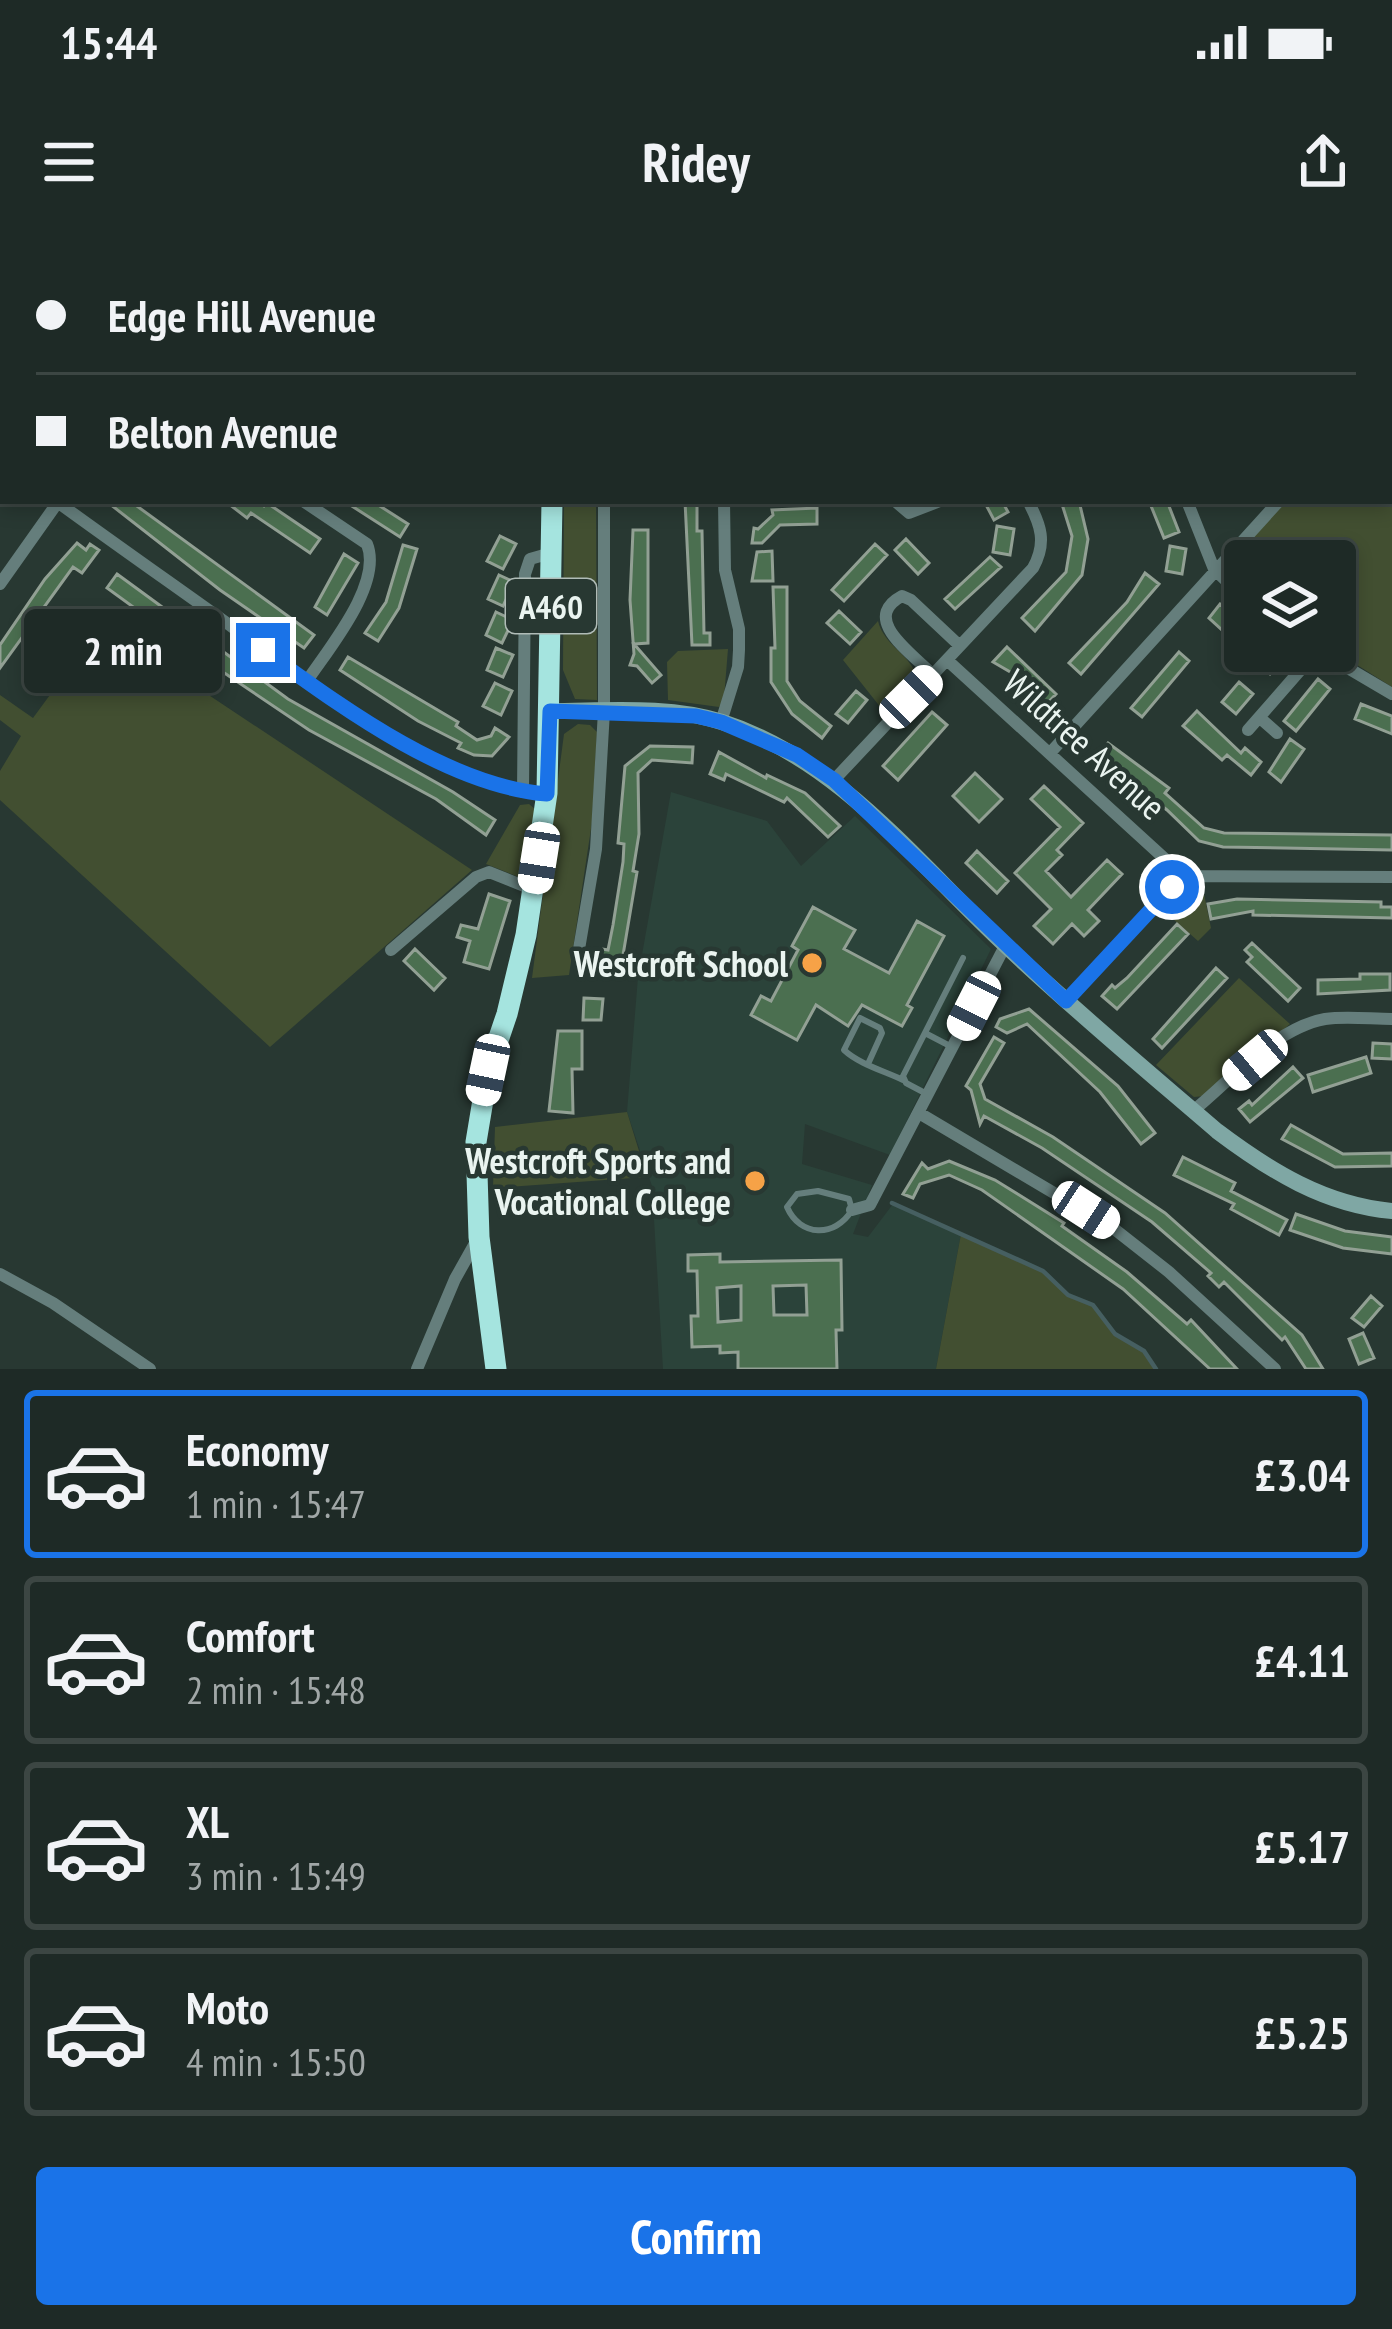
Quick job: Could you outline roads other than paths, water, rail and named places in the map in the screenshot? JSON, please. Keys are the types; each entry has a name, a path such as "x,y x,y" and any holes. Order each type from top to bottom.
{"highway":[{"name":"A460","path":"496,1369 474,1177 482,1100 517,977 547,794 552,504"}],"street":[{"path":"0,584 56,504"},
{"path":"60,504 308,681 416,749 491,784 547,794"},
{"path":"307,504 367,544 372,561 355,608 308,681"},
{"path":"578,955 596,849 604,711 604,504"},
{"path":"721,722 739,650 739,629 725,570 724,504"},
{"path":"898,504 909,513 932,504"},
{"path":"834,780 1033,568 1040,555 1039,521 1030,504"},
{"path":"1188,504 1214,568 1224,578"},
{"path":"1051,752 1276,504"},
{"path":"523,792 525,574 530,559 551,553"},
{"path":"933,675 886,627 887,607 902,596 910,600 960,646"},
{"name":"Wildtree Avenue","path":"947,659 1166,859 1175,876"},
{"path":"1248,730 1300,672"},
{"path":"1354,672 1392,694"},
{"path":"550,711 661,712 721,722 797,755 834,780 1005,946 1252,1158 1307,1188 1350,1204 1392,1210"},
{"path":"1260,718 1277,734"},
{"path":"391,950 476,877 489,872 534,890"},
{"path":"1066,1001 1163,898 1175,876 1392,877"},
{"path":"849,1216 870,1205 1005,946"},
{"path":"1193,1111 1286,1034 1306,1024 1328,1019 1392,1019"},
{"path":"919,1113 1113,1228 1275,1369"},
{"path":"417,1369 478,1237"},
{"path":"0,1274 150,1369"}],"lane":[{"path":"903,1080 963,958"},
{"path":"868,1064 882,1033 860,1018 844,1049 868,1064 928,1095"},
{"path":"925,1034 953,1048"},
{"path":"818,1191 850,1199 849,1216 825,1231 794,1221 788,1207 796,1194 818,1191"}],"waterway":[{"path":"892,1203 1043,1271 1068,1295 1093,1305 1115,1334 1144,1351 1156,1369"}],"place":[{"name":"Westcroft School","path":"812,963"},
{"name":"Westcroft Sports and Vocational College","path":"755,1181"}]}
